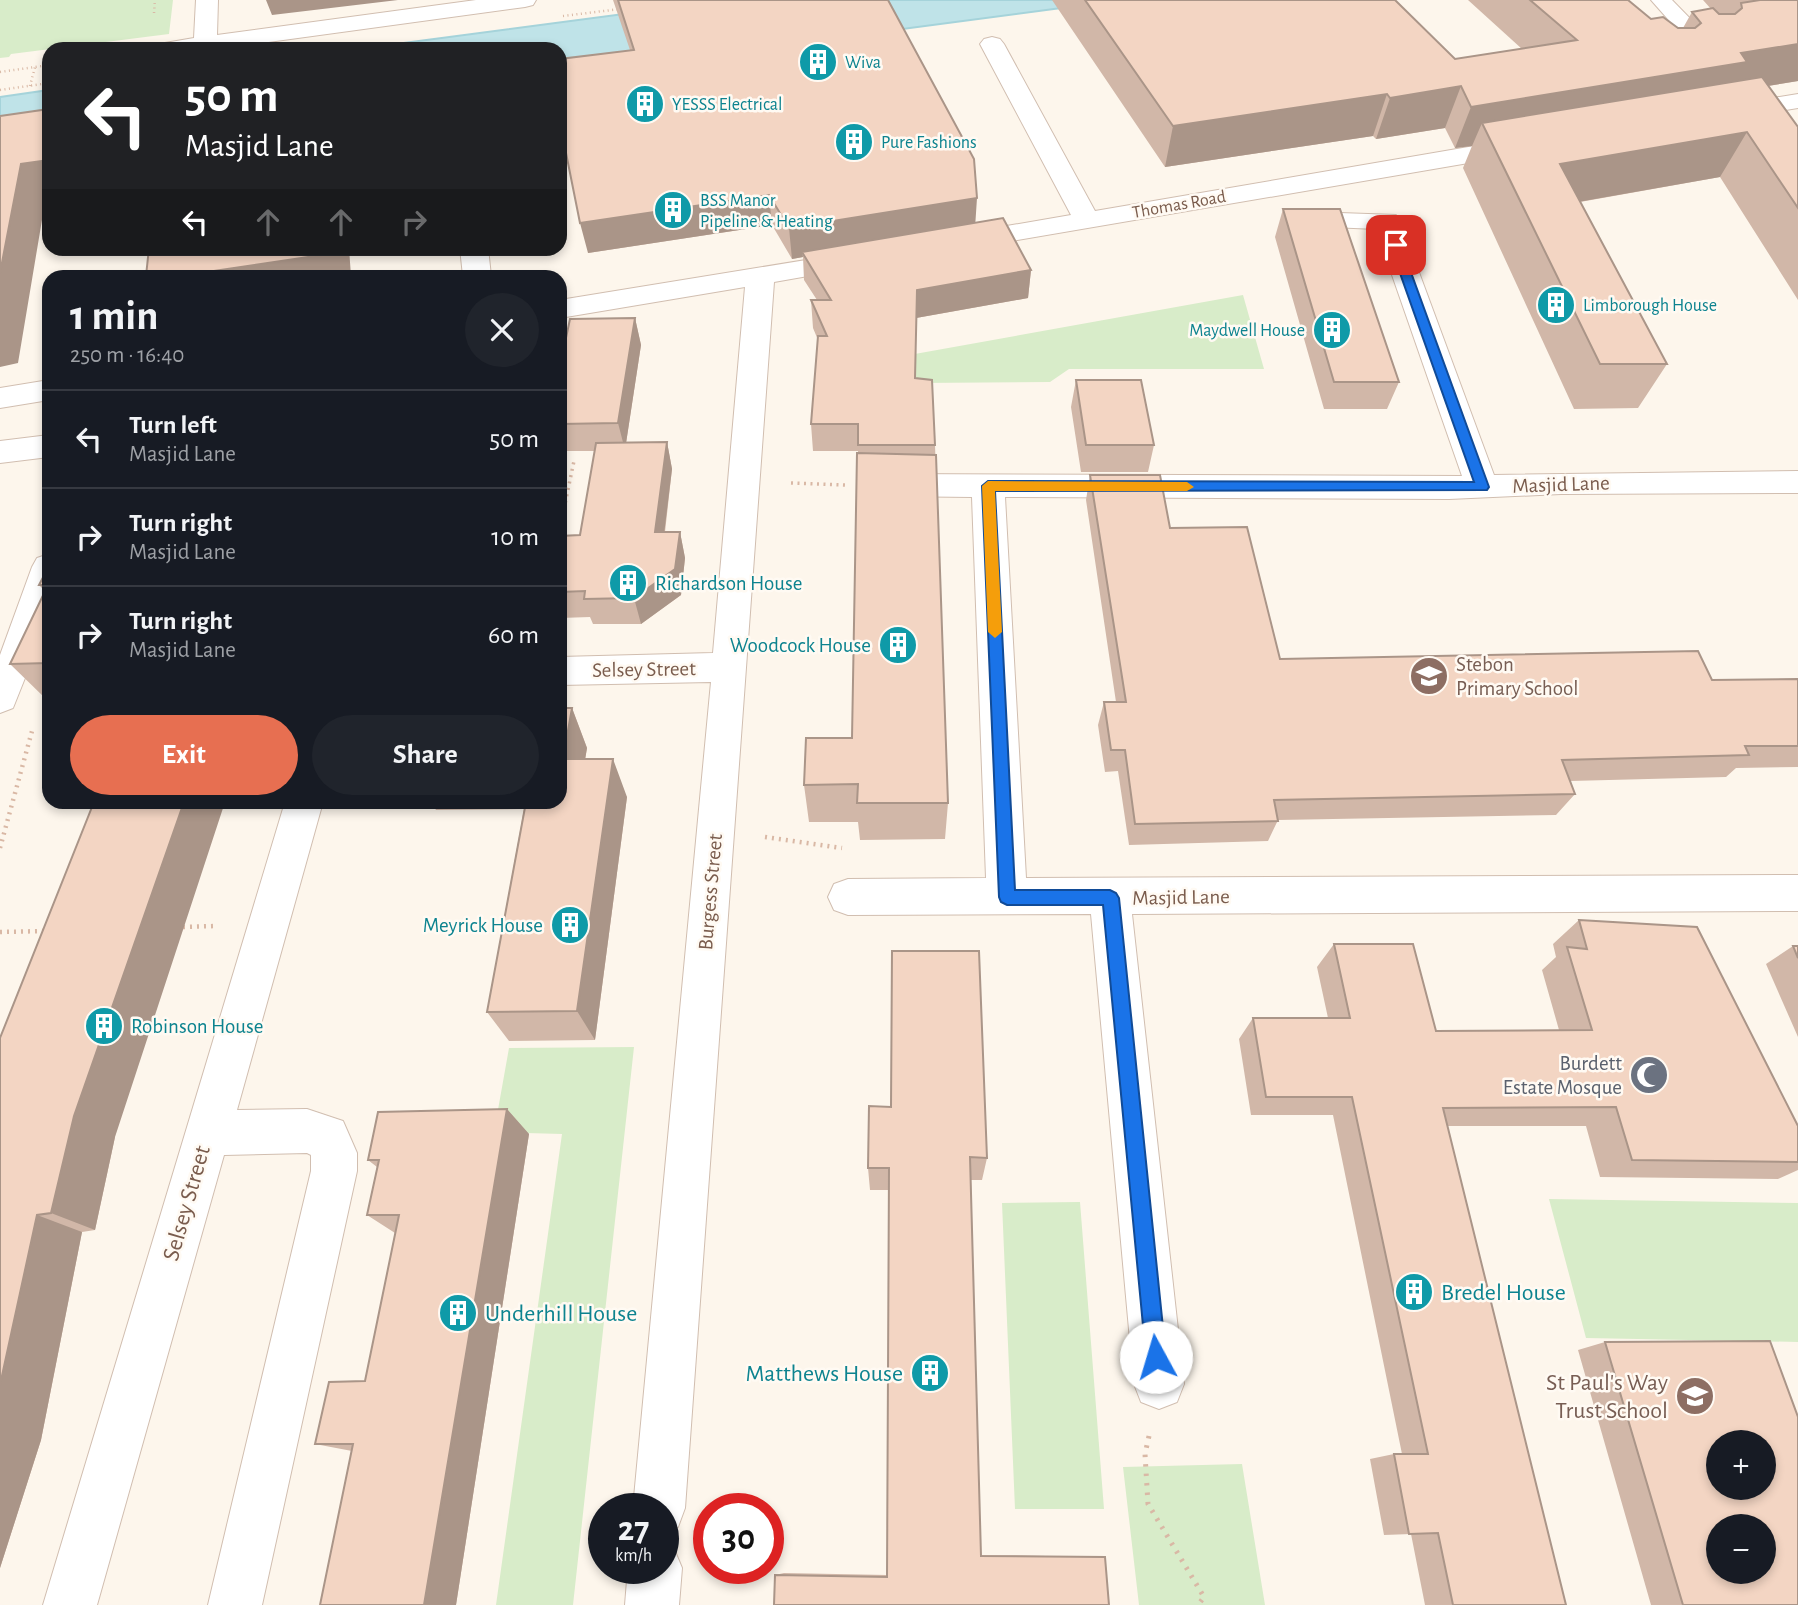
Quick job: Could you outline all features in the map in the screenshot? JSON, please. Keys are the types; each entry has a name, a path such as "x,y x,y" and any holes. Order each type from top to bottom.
{"street":[{"path":"205,42 207,0"},
{"path":"220,42 524,1"},
{"path":"1661,1 1705,47"},
{"path":"992,44 1087,220"},
{"path":"1713,111 1775,98"},
{"name":"Thomas Road","path":"936,246 1540,143"},
{"path":"1340,221 1387,221 1482,487"},
{"path":"567,308 882,256"},
{"name":"Burgess Street","path":"660,1493 728,667 747,482 760,276"},
{"path":"0,398 42,391"},
{"path":"0,452 42,447"},
{"name":"Masjid Lane","path":"863,485 1482,487 1562,483 1798,482"},
{"path":"988,486 1007,897"},
{"path":"0,698 42,588"},
{"name":"Selsey Street","path":"567,671 728,667"},
{"name":"Selsey Street","path":"70,1605 302,809"},
{"name":"Masjid Lane","path":"848,897 1110,898 1798,893"},
{"name":"Masjid Lane","path":"1110,898 1159,1384"},
{"path":"206,1133 307,1131 327,1137 334,1153 334,1171 235,1605"},
{"path":"652,1605 654,1584"}],"path":[{"path":"0,72 42,66"},
{"path":"30,86 35,67"},
{"path":"0,90 42,84"},
{"path":"567,494 574,461"},
{"path":"747,482 863,485"},
{"path":"0,848 36,718"},
{"path":"715,830 842,847 848,897"},
{"path":"0,932 53,931"},
{"path":"1159,1384 1145,1454 1148,1503 1204,1597 1198,1605"}],"green space":[{"path":"0,0 173,0 169,34 106,42 42,42 42,50 0,58"},
{"path":"1243,295 1264,369 1069,369 1050,382 918,383 898,357"},
{"path":"634,1047 573,1605 496,1605 562,1134 494,1132 509,1048"},
{"path":"1549,1199 1798,1203 1798,1342 1586,1338"},
{"path":"1080,1202 1104,1509 1015,1509 1002,1203"},
{"path":"1242,1464 1265,1605 1139,1605 1123,1467"}],"water":[{"path":"730,0 1122,0 689,57 567,87 567,42 411,42"},
{"path":"42,91 42,144 0,150 0,97"}],"building":[{"path":"618,0 888,0 974,159 977,198 789,228 769,195 580,223 567,158 567,58 634,50"},
{"path":"1085,0 1395,0 1455,59 1577,40 1530,0 1628,0 1651,19 1663,17 1678,28 1695,28 1701,23 1692,12 1713,8 1719,14 1735,14 1742,8 1741,3 1798,0 1798,44 1741,53 1747,62 1471,107 1461,86 1390,98 1387,94 1173,126"},
{"path":"1762,77 1798,127 1798,208 1747,132 1560,164 1667,364 1600,364 1482,123"},
{"path":"42,110 42,161 21,164 0,273 0,116"},
{"path":"1283,209 1340,209 1399,382 1334,382"},
{"path":"1003,218 1031,270 917,290 915,378 932,380 935,445 858,445 858,424 811,424 818,336 827,336 811,300 831,300 802,252"},
{"path":"148,256 315,256 220,270 147,270"},
{"path":"635,318 618,423 567,424 567,333 570,319"},
{"path":"1076,380 1141,380 1154,445 1086,445"},
{"path":"667,442 655,532 680,532 675,569 634,598 584,599 585,591 567,592 567,536 580,535 596,443"},
{"name":"Woodcock House","path":"857,453 936,455 948,803 857,803 858,784 804,785 806,738 852,738"},
{"path":"1090,475 1160,475 1170,528 1247,527 1280,659 1698,651 1712,680 1798,679 1798,746 1745,746 1749,755 1562,760 1575,794 1274,800 1278,821 1135,824 1125,750 1111,750 1104,702 1126,702"},
{"path":"42,597 42,663 10,664"},
{"name":"Meyrick House","path":"567,708 572,708 567,736"},
{"name":"Meyrick House","path":"567,759 613,759 577,1011 487,1012 525,809 567,809"},
{"path":"91,809 182,809 74,1116 51,1213 37,1215 0,1385 0,1038"},
{"path":"1579,920 1697,927 1798,1126 1798,1162 1632,1160 1616,1107 1443,1108 1566,1605 1453,1605 1438,1533 1409,1534 1394,1454 1428,1454 1352,1097 1266,1097 1253,1018 1350,1018 1334,944 1413,944 1436,1031 1592,1030 1567,947 1587,949"},
{"name":"Matthews House","path":"892,951 979,951 987,1158 970,1157 981,1556 1105,1557 1109,1605 774,1605 775,1584 784,1584 784,1575 887,1577 889,1168 868,1168 869,1106 891,1107"},
{"name":"Underhill House","path":"507,1109 424,1605 320,1605 353,1444 315,1444 329,1382 365,1381 399,1215 367,1215 379,1160 368,1160 378,1112"},
{"path":"1770,1341 1798,1417 1798,1605 1683,1605 1605,1342"}],"slow traffic":[{"path":"995,632 988,486 1187,487"}],"place":[{"name":"Wiva","path":"818,62"},
{"name":"YESSS Electrical","path":"645,104"},
{"name":"Pure Fashions","path":"854,142"},
{"name":"BSS Manor Pipeline & Heating","path":"673,210"},
{"name":"Limborough House","path":"1556,305"},
{"name":"Maydwell House","path":"1332,330"},
{"name":"Richardson House","path":"628,583"},
{"name":"Woodcock House","path":"898,645"},
{"name":"Stebon Primary School","path":"1429,676"},
{"name":"Meyrick House","path":"570,925"},
{"name":"Robinson House","path":"104,1026"},
{"name":"Burdett Estate Mosque","path":"1649,1075"},
{"name":"Bredel House","path":"1414,1292"},
{"name":"Underhill House","path":"458,1313"},
{"name":"Matthews House","path":"930,1373"},
{"name":"St Paul's Way Trust School","path":"1695,1396"}],"route":[{"path":"1156,1357 1110,898 1007,897 988,486 1482,487 1396,245"}]}
